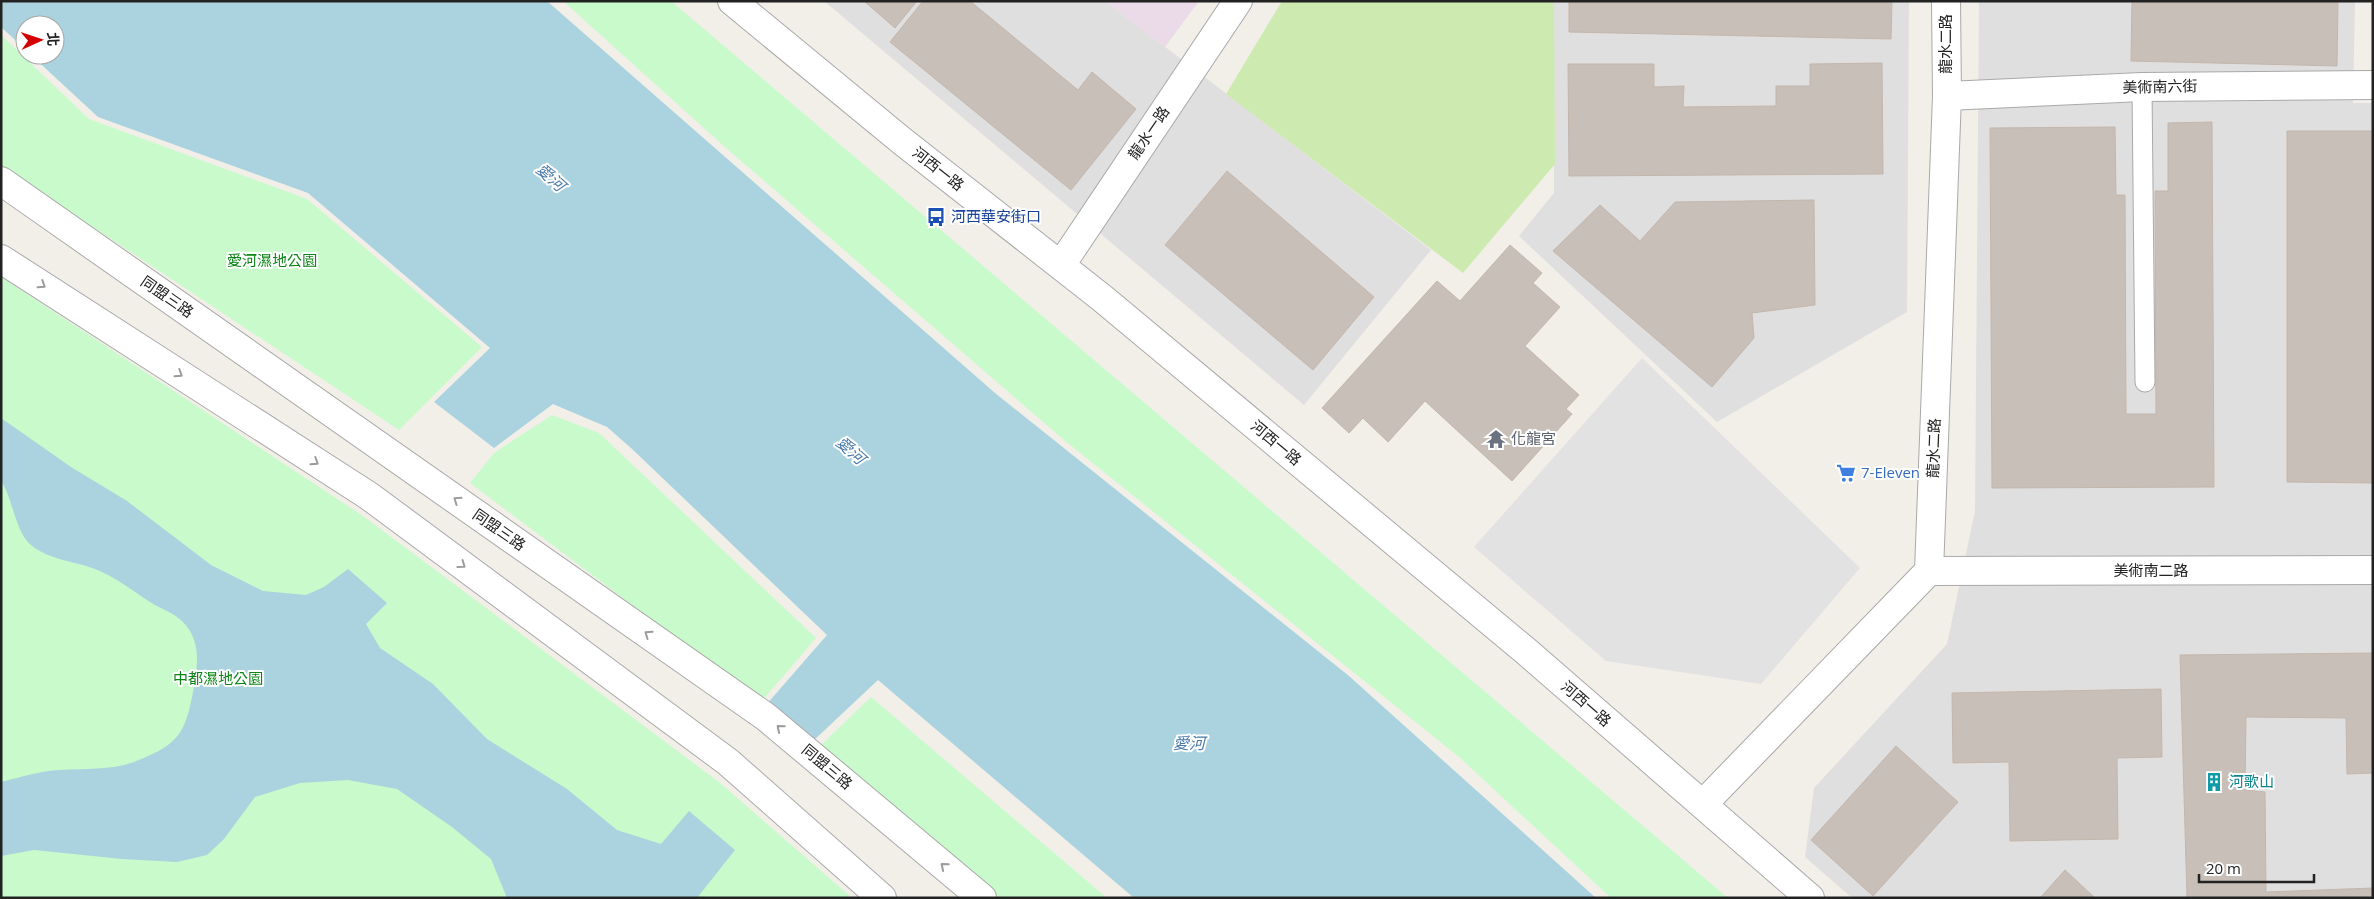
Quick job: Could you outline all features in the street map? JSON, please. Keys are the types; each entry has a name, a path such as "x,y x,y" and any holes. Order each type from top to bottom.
{"street":[{"name":"河西一路","path":"732,1 902,141 1061,265 1527,652 1810,898"},
{"name":"龍水一路","path":"1061,265 1238,1"},
{"name":"龍水二路","path":"1929,571 1947,96 1946,1"},
{"name":"美術南六街","path":"1947,96 2142,86 2373,85"},
{"name":"同盟三路","path":"1,181 766,717 982,898"},
{"path":"1,259 369,496 728,762 882,898"},
{"name":"美術南二路","path":"1929,571 2373,570"},
{"path":"1703,804 1929,571"}],"lane":[{"path":"2142,86 2144,382"}],"shaded area":[{"path":"824,1 1105,1 1431,250 1304,405"},
{"path":"1105,1 1199,1 1165,47"},
{"path":"1554,1 1909,1 1907,312 1717,422 1519,236 1554,193"},
{"path":"1979,1 2355,1 2353,103 2373,103 2373,898 1852,898 1805,857 1814,788 1947,644 1975,511"},
{"path":"1642,358 1860,568 1761,684 1606,661 1474,547"}],"green space":[{"path":"563,1 671,1 1728,898 1611,898 1459,757 1064,440 726,148"},
{"path":"1282,1 1554,1 1555,164 1463,273 1226,94"},
{"name":"愛河濕地公園","path":"1,35 15,48 15,65 32,65 89,119 307,199 482,347 399,430 1,166"},
{"name":"中都濕地公園","path":"1,277 363,516 719,782 852,898 1,898"},
{"path":"552,415 599,433 816,638 761,702 470,483 494,453"},
{"path":"871,697 1107,898 1000,898 817,749"}],"water":[{"name":"愛河","path":"1,1 547,1 995,393 1349,676 1596,898 1134,898 878,680 812,742 766,705 827,635 631,448 607,427 553,404 494,448 434,402 490,348 308,193 98,117 42,65 65,65 65,15 15,15 15,40 1,27"},
{"path":"1,418 71,467 127,501 211,565 263,591 306,595 324,587 348,569 387,603 366,624 380,648 433,684 487,739 567,789 617,830 661,844 689,811 735,850 697,898 507,898 491,859 452,827 397,789 348,780 300,783 255,797 224,839 207,855 177,862 122,859 34,850 1,856 1,782 30,774 120,766 163,749 178,736 187,718 195,683 197,655 193,637 179,618 110,576 87,566 46,554 31,545 26,539 21,532 1,481"}],"building":[{"path":"864,1 917,1 895,28"},
{"path":"923,1 970,1 1078,90 1092,72 1136,109 1071,190 890,42"},
{"path":"1569,1 1892,1 1891,39 1569,32"},
{"path":"2132,1 2338,1 2337,66 2131,61"},
{"path":"1882,63 1883,174 1569,176 1568,64 1654,64 1654,87 1684,86 1683,107 1776,106 1776,86 1810,86 1810,64"},
{"path":"2212,122 2214,487 1992,488 1990,128 2115,127 2116,195 2125,195 2126,414 2156,414 2155,191 2168,191 2168,123"},
{"path":"2287,131 2373,131 2373,483 2287,482"},
{"path":"1227,171 1374,297 1313,370 1165,245"},
{"path":"1814,200 1815,305 1752,313 1754,338 1712,387 1553,251 1600,205 1640,241 1675,202"},
{"path":"1510,245 1542,273 1533,283 1560,307 1525,346 1579,395 1566,409 1572,414 1512,481 1425,401 1388,442 1363,418 1349,433 1322,408 1437,281 1460,301"},
{"name":"河歌山","path":"2373,653 2373,773 2347,774 2346,718 2246,717 2245,790 2265,792 2266,892 2373,888 2373,898 2187,898 2180,655"},
{"path":"2161,689 2162,757 2117,758 2118,839 2010,841 2009,762 1953,763 1952,693"},
{"path":"1896,746 1958,802 1873,896 1811,840"},
{"path":"2065,870 2095,898 2040,898"}],"place":[{"name":"河西華安街口","path":"936,217"},
{"name":"化龍宮","path":"1496,439"},
{"name":"7-Eleven","path":"1846,473"},
{"name":"河歌山","path":"2214,782"}]}
